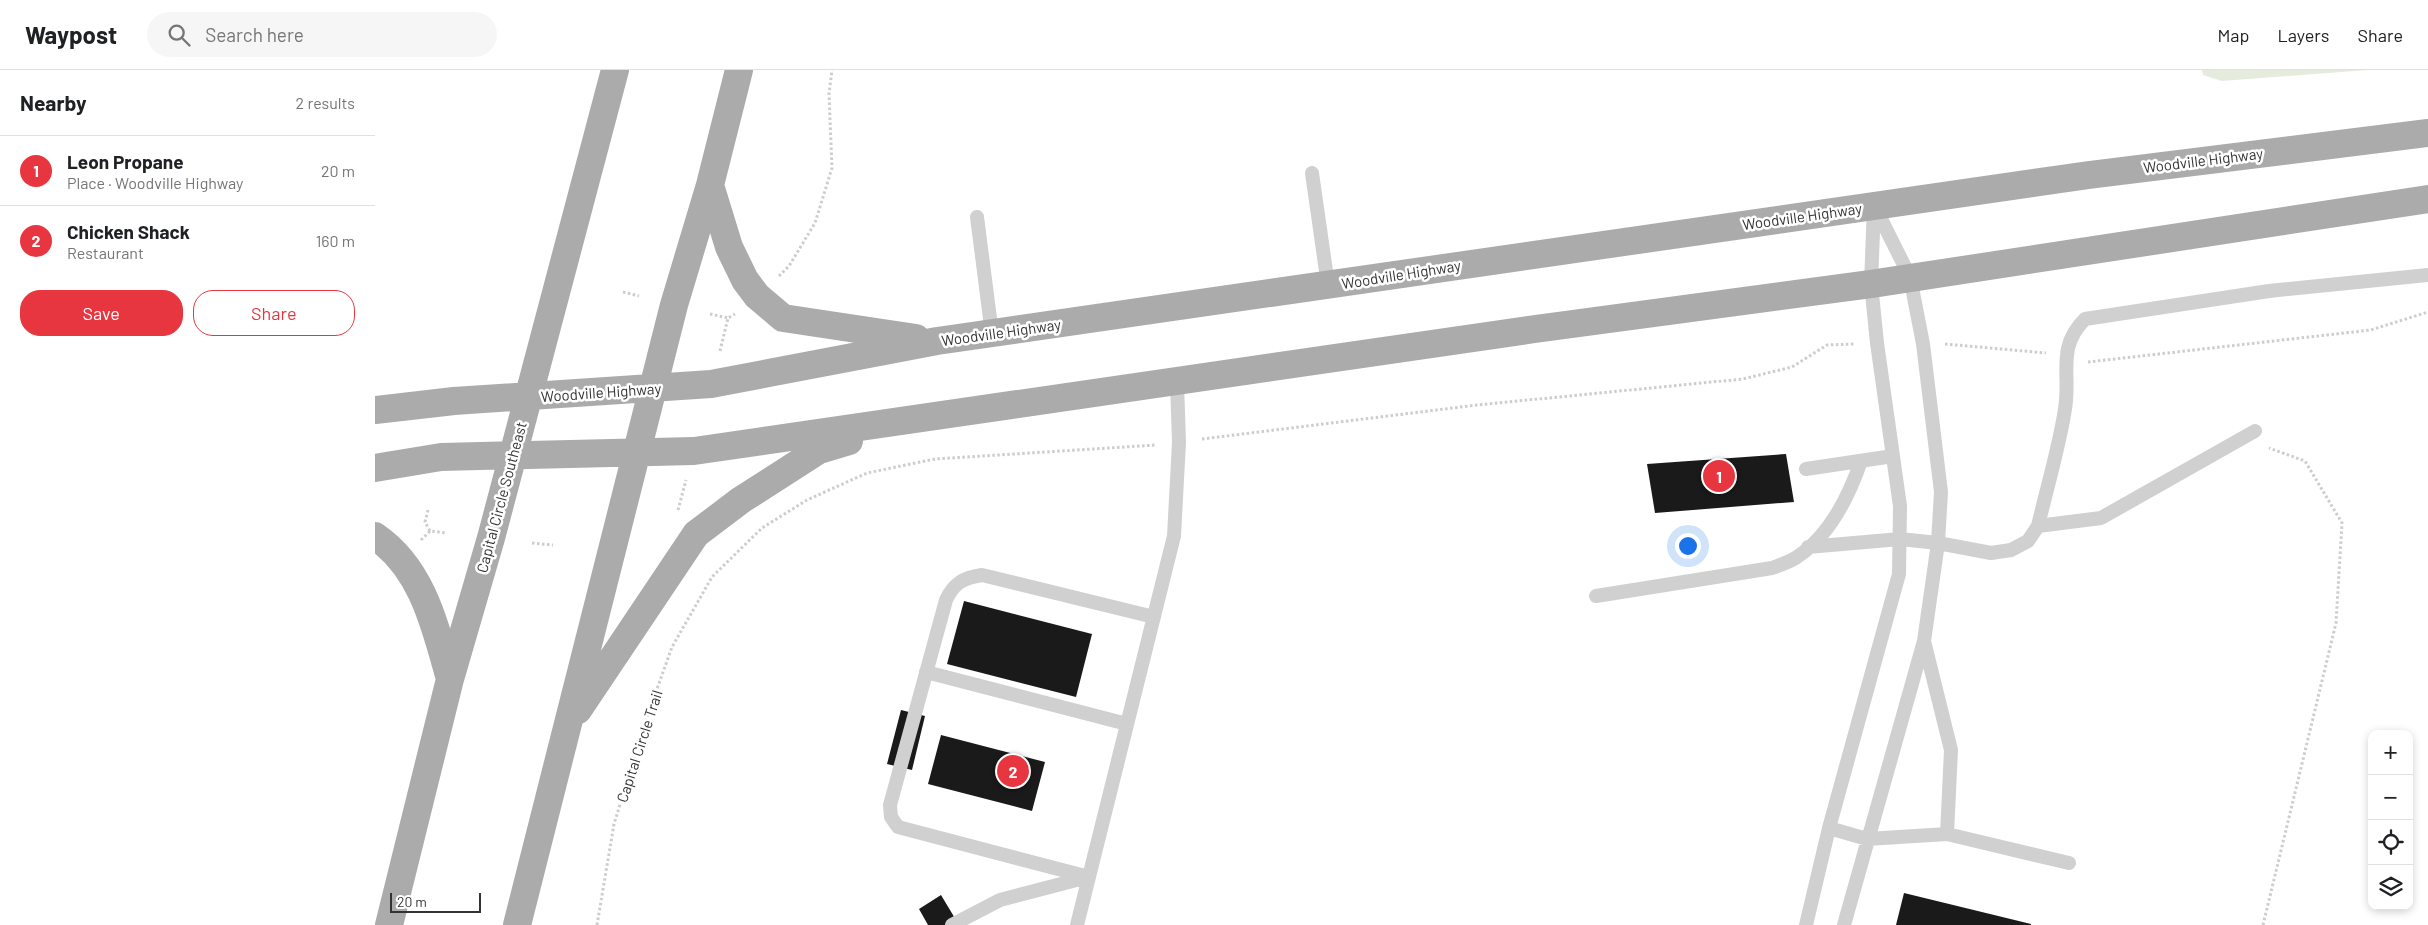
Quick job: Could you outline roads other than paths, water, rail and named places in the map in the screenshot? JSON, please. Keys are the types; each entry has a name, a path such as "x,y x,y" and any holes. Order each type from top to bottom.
{"main road":[{"name":"Capital Circle Southeast","path":"385,918 513,456 615,70"},
{"path":"517,925 674,305 710,185 739,70"},
{"name":"Woodville Highway","path":"375,410 529,396 711,384 937,341 2089,175 2428,133"},
{"path":"710,185 729,247 745,280 757,296 783,318 937,341"},
{"path":"375,468 441,458 694,451 1177,383 1535,329 1871,284 2428,199"},
{"path":"568,726 696,534 741,500 819,450 925,419"},
{"path":"375,536 391,547 401,558 430,608 450,679"}],"lane":[{"path":"1312,173 1328,285"},
{"path":"1844,925 1923,641 1938,542 1941,492 1923,344 1911,277 1874,205"},
{"path":"1805,925 1829,828 1899,574 1900,506 1877,344 1871,284 1874,205"},
{"path":"977,217 991,334"},
{"path":"1808,547 1900,539 1938,542 1991,553 2011,550 2028,541 2038,526 2065,408 2066,356 2074,330 2085,319 2269,291 2428,275"},
{"path":"1077,925 1174,536 1179,442 1177,383"},
{"path":"2038,526 2101,518 2255,431"},
{"path":"1806,469 1893,456"},
{"path":"1595,596 1772,568 1797,557 1829,526 1851,489 1861,461"},
{"path":"1089,877 898,827 891,817 890,805 946,600 952,587 966,578 982,575 1154,617"},
{"path":"1923,641 1951,750 1947,834"},
{"path":"926,672 1127,724"},
{"path":"1829,828 1867,839 1947,834 2069,863"},
{"path":"953,925 1000,900 1089,877"}],"place":[{"name":"Leon Propane","path":"1719,476"},
{"name":"Chicken Shack","path":"1013,771"}]}
